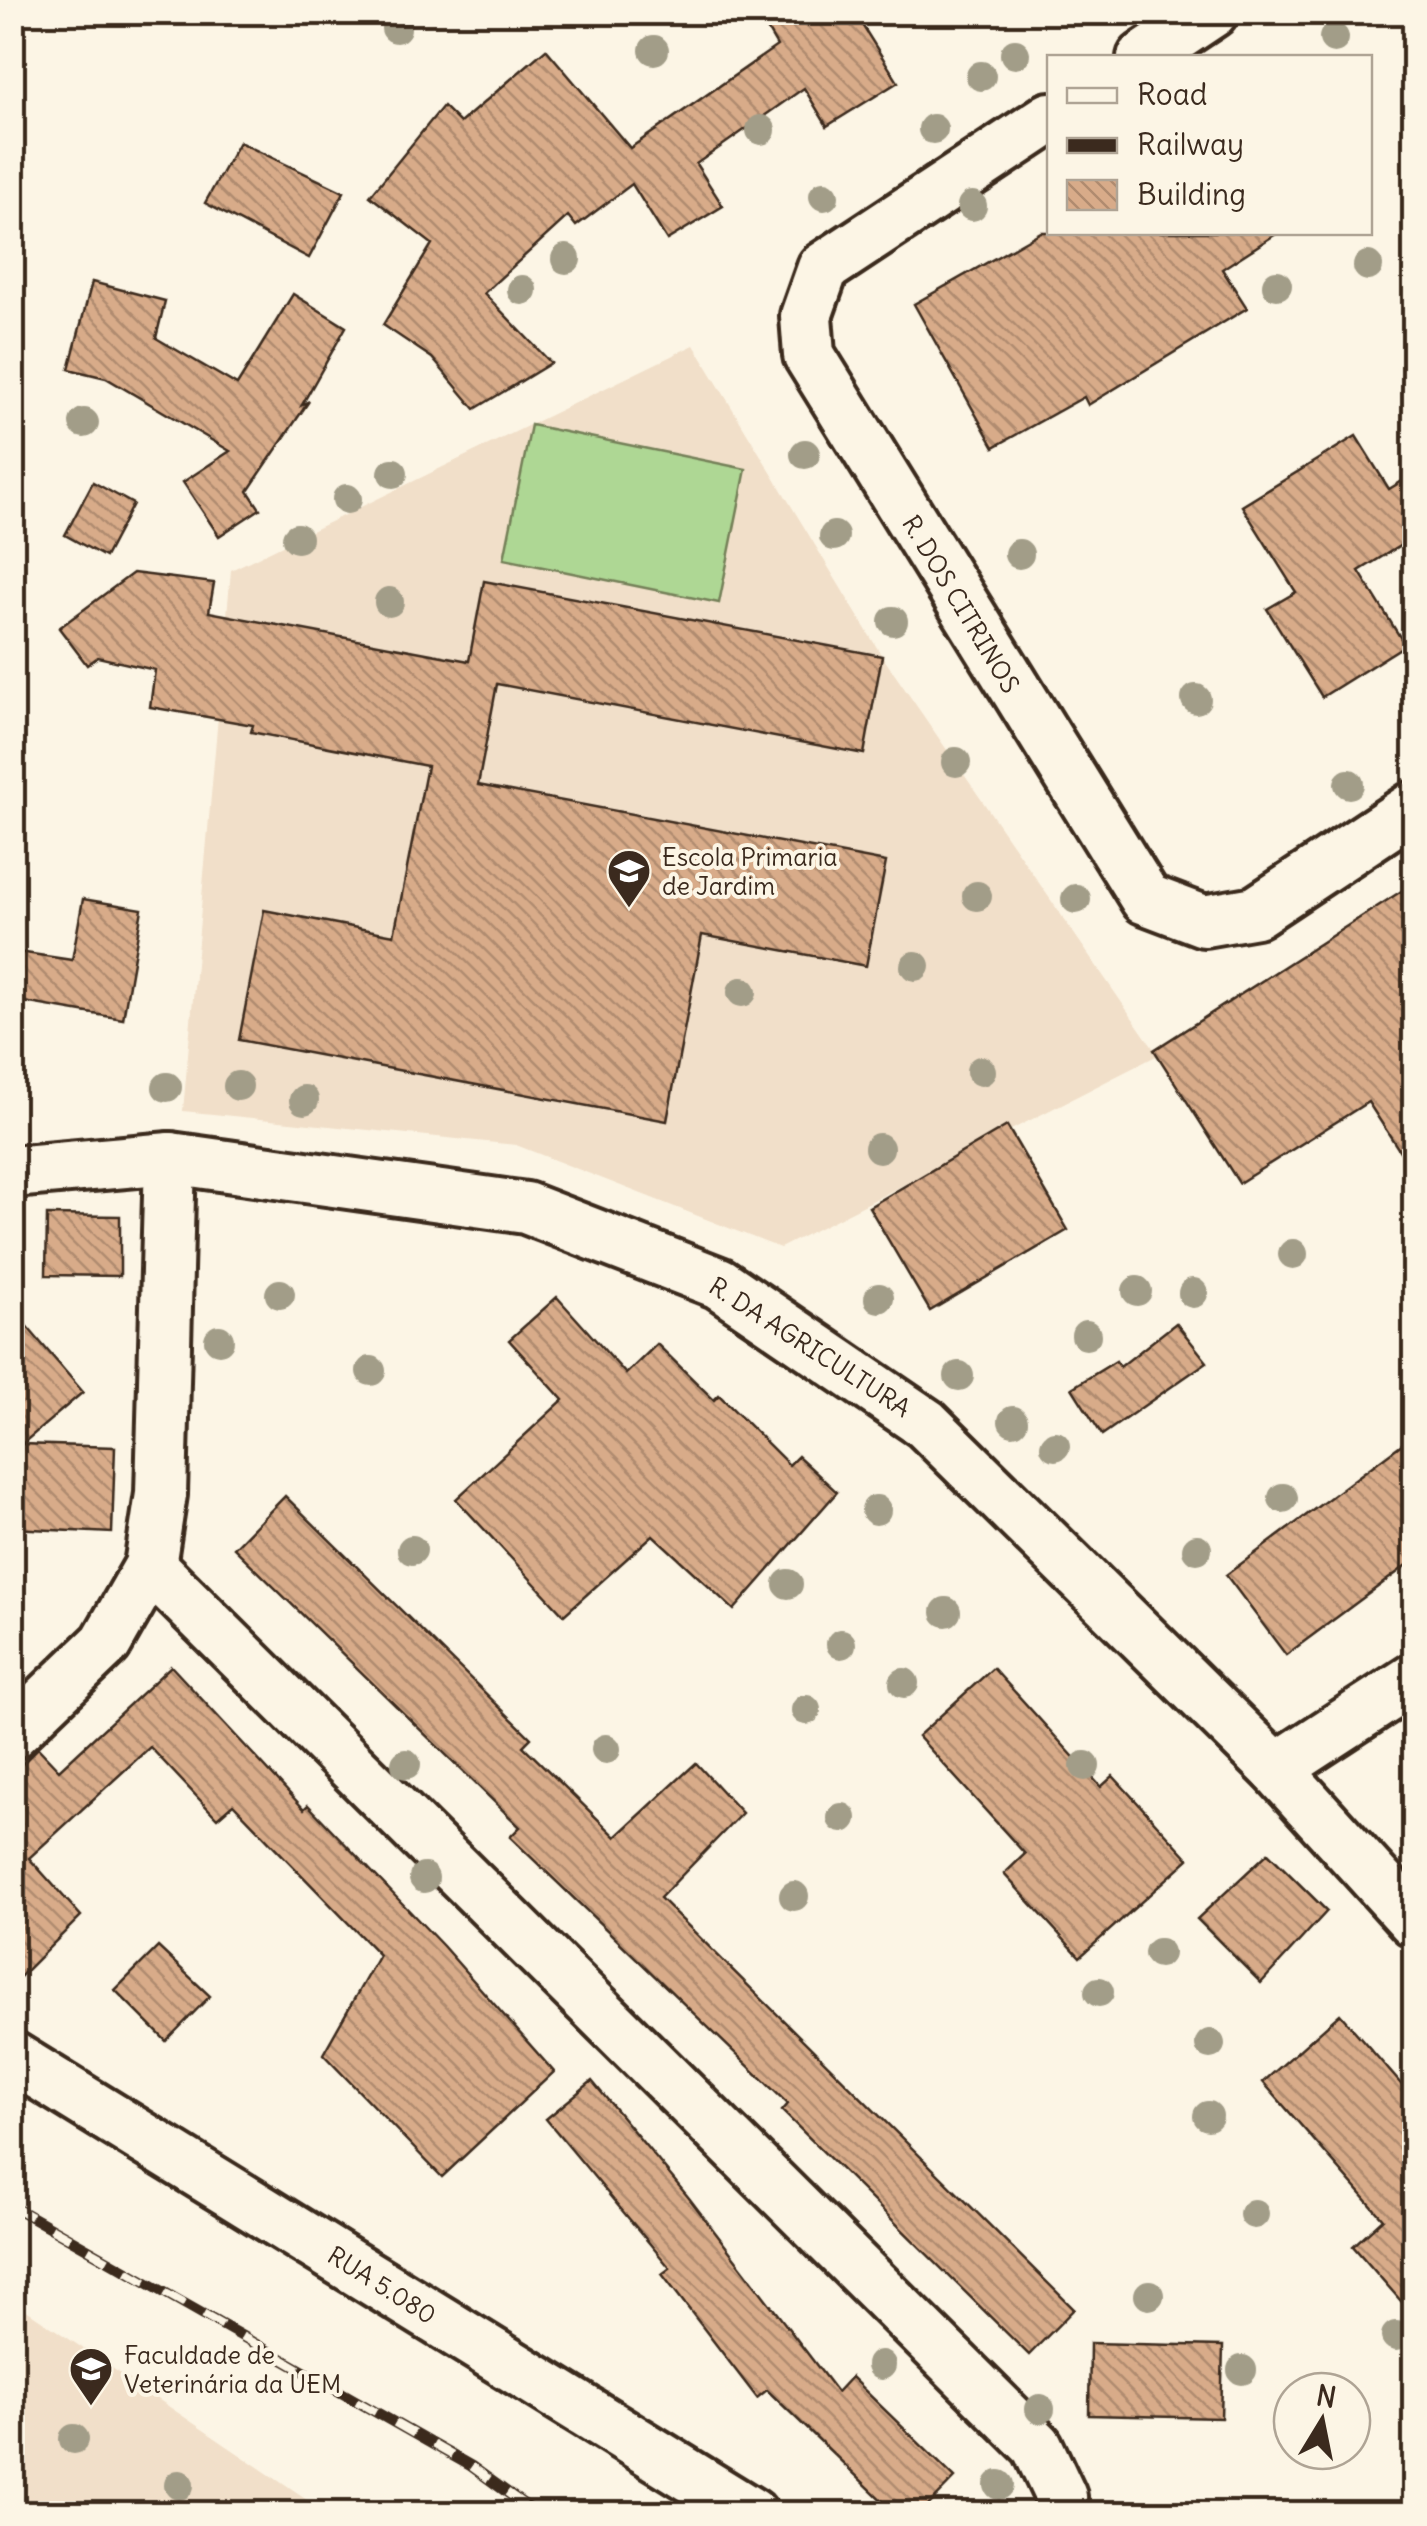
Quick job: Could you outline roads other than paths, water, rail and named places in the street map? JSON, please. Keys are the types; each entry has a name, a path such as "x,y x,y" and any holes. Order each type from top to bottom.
{"street":[{"path":"1148,55 1212,12"},
{"name":"R. DOS CITRINOS","path":"1047,120 824,268 806,316 809,355 1118,860 1146,899 1204,922 1256,912 1414,807"},
{"path":"12,1733 106,1643 150,1566 161,1494 170,1158"},
{"name":"R. DA AGRICULTURA","path":"12,1172 170,1158 526,1208 719,1283 926,1424 1276,1769 1414,1920"},
{"path":"150,1566 1037,2446 1061,2497 1062,2514"},
{"path":"1276,1769 1414,1679"},
{"name":"RUA 5.080","path":"12,2057 752,2514"}],"railway":[{"path":"12,2206 471,2466 537,2514"}],"place":[{"name":"Escola Primaria de Jardim","path":"629,909"},
{"name":"Faculdade de Veterinária da UEM","path":"91,2407"}]}
